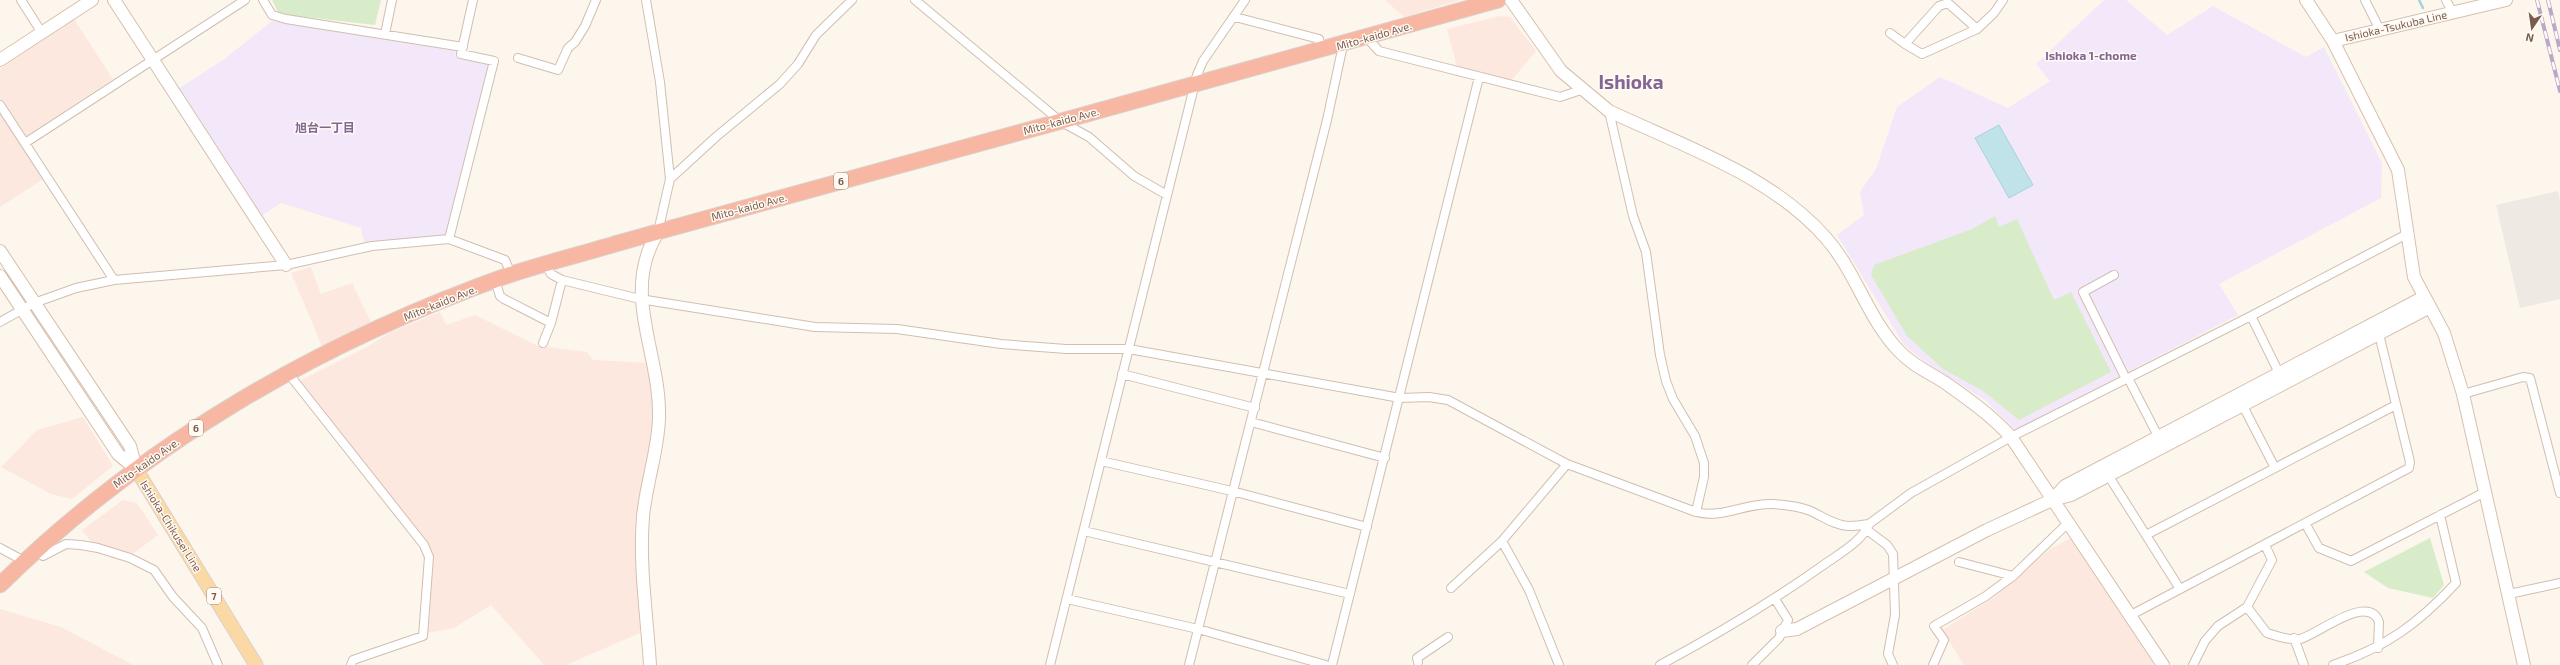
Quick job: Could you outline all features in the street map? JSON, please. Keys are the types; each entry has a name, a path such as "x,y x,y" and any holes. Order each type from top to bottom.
{"highway":[{"name":"Mito-kaido Ave.","path":"136,469 219,414 288,373 374,331 511,274 1060,121 1343,45 1498,0"},
{"name":"6","path":"0,585 30,556 100,496 136,469"}],"main road":[{"name":"Ishioka-Chikusei Line","path":"136,469 256,665"}],"street":[{"path":"21,0 42,33"},
{"path":"0,60 92,0"},
{"path":"114,0 286,265"},
{"path":"25,143 245,0"},
{"path":"262,0 272,15 286,19 463,47"},
{"path":"385,34 392,0"},
{"path":"448,239 494,61 461,54 473,0"},
{"path":"518,58 558,70 568,48 575,42 585,26 596,0"},
{"path":"646,0 660,82 670,179 658,232 652,242 641,284 640,299 656,374 658,401 656,456 645,502 642,532 642,571 650,665"},
{"path":"670,179 717,136 780,84 798,64 816,35 852,0"},
{"path":"915,0 1060,121 1089,137 1134,176 1167,195"},
{"path":"1050,665 1194,85 1203,61 1235,17 1245,0"},
{"path":"1511,0 1553,61 1581,90 1609,111 1746,175 1800,211 1826,238 1841,257 1892,343 1915,366 1969,399 1995,420 2011,437 2164,665"},
{"path":"1890,33 1922,54 1977,29 1994,13 2003,0"},
{"name":"Ishioka-Tsukuba Line","path":"2306,0 2333,41 2506,0"},
{"path":"2365,0 2380,30"},
{"path":"2446,0 2453,12"},
{"path":"1906,44 1939,6 1948,4 1977,29"},
{"path":"1235,17 1319,39 1321,51"},
{"path":"1367,38 1379,51 1560,97 1581,90"},
{"path":"2333,41 2398,170 2414,277 2444,334 2462,394 2509,594 2524,665"},
{"path":"1189,665 1232,491 1264,373 1343,45"},
{"path":"1332,665 1400,398 1479,76"},
{"path":"0,105 114,280"},
{"path":"1609,111 1634,216 1646,252 1660,355 1666,381 1673,399 1695,436 1704,463 1704,477 1696,512"},
{"path":"1660,665 1775,599 1839,554 1868,527 1910,494 2011,437 2251,316 2407,234"},
{"path":"0,322 34,303 76,288 114,280 286,265 372,246 448,239 504,260 511,274"},
{"path":"0,251 130,446 136,469"},
{"path":"545,264 551,274 562,280 640,299 815,327 897,329 1001,344 1076,350 1129,349 1400,398 1429,397 1448,400 1568,464 1696,512 1709,515 1758,504 1786,505 1807,509 1836,523 1848,526 1868,527 1887,545 1892,554 1895,615 1888,654 1893,665"},
{"path":"2114,275 2083,292 2158,436"},
{"path":"0,276 118,454 136,469"},
{"path":"495,280 500,296 551,323"},
{"path":"543,343 551,323 562,280"},
{"path":"1782,631 1798,629 1894,581 1987,530 2052,500 2071,495 2379,334 2427,302"},
{"path":"2052,500 2065,486 2158,436 2279,373 2427,302"},
{"path":"2251,316 2279,373"},
{"path":"2131,615 2409,468 2410,462 2379,334"},
{"path":"288,373 424,545 429,557 423,636 353,660 351,665"},
{"path":"1122,374 1255,408"},
{"path":"2462,394 2523,378 2530,378 2560,493"},
{"path":"2146,535 2396,405"},
{"path":"2243,406 2275,468"},
{"path":"1251,422 1385,458"},
{"path":"1101,460 1232,491 1367,527"},
{"path":"1451,588 1502,541 1568,464"},
{"path":"2108,475 2180,589"},
{"path":"2305,524 2319,548 2351,561 2485,492"},
{"path":"2333,665 2378,648 2416,624 2456,584 2440,515"},
{"path":"1933,665 1944,640 1934,626 1986,596 2013,576 2068,524"},
{"path":"1084,531 1350,594"},
{"path":"1502,541 1529,590 1558,665"},
{"path":"0,548 30,556 43,556 66,544 98,548 130,558 154,570 173,597 202,628 218,665"},
{"path":"2193,665 2205,641 2218,626 2247,607 2272,560 2265,545"},
{"path":"1959,562 2013,576"},
{"path":"2509,594 2560,583"},
{"path":"1067,599 1198,630 1326,665"},
{"path":"1752,665 1779,638 1788,620 1775,599"},
{"path":"2247,607 2267,633 2300,639 2353,613 2366,612 2378,618 2378,648"},
{"path":"1417,664 1417,658 1448,637"},
{"path":"2294,638 2304,665"}],"shaded area":[{"path":"1385,0 1460,0 1404,17"},
{"path":"2104,0 2126,0 2167,35 2213,6 2306,57 2324,47 2382,163 2381,198 2219,284 2238,315 2015,430 1985,400 1926,363 1904,345 1837,235 1864,215 1860,192 1876,169 1897,107 1940,77 2008,108 2050,81 2036,64"},
{"path":"1500,16 1510,17 1536,51 1511,81 1457,67 1447,29"},
{"path":"74,19 113,79 20,140 45,178 0,207 0,69"},
{"path":"272,21 456,51 455,56 489,65 448,238 364,242 361,228 281,203 261,216 178,89 223,60"},
{"path":"2558,191 2560,200 2560,299 2520,308 2496,205"},
{"path":"311,267 321,294 352,283 371,322 322,346 291,273"},
{"path":"440,312 446,325 475,315 538,346 587,352 593,360 647,363 652,393 652,439 645,472 639,525 640,633 566,665 544,665 491,605 454,628 428,633 434,556 426,541 299,381 367,347 391,332"},
{"path":"83,417 113,466 72,499 51,494 1,467 37,430"},
{"path":"123,500 137,503 158,535 130,556 92,543 82,530"},
{"path":"2073,537 2154,665 1964,665 1942,630 1995,597 2050,549"},
{"path":"0,609 61,627 133,665 0,665"}],"green space":[{"path":"272,0 381,0 375,25 279,14"},
{"path":"1995,216 1999,227 2017,219 2054,300 2071,292 2111,372 2019,420 1983,391 1943,369 1907,336 1871,275 1874,265 1972,229"},
{"path":"2430,538 2444,585 2433,598 2388,588 2364,572"}],"water":[{"path":"1999,125 2033,185 2009,198 1975,138"}],"waterway":[{"path":"2419,0 2423,8"}],"railway":[{"path":"2537,0 2560,91"},
{"path":"2548,0 2560,50"}],"district":[{"name":"Ishioka 1-chome","path":"2091,56"},
{"name":"Ishioka","path":"1631,82"},
{"name":"旭台一丁目","path":"325,128"}]}
